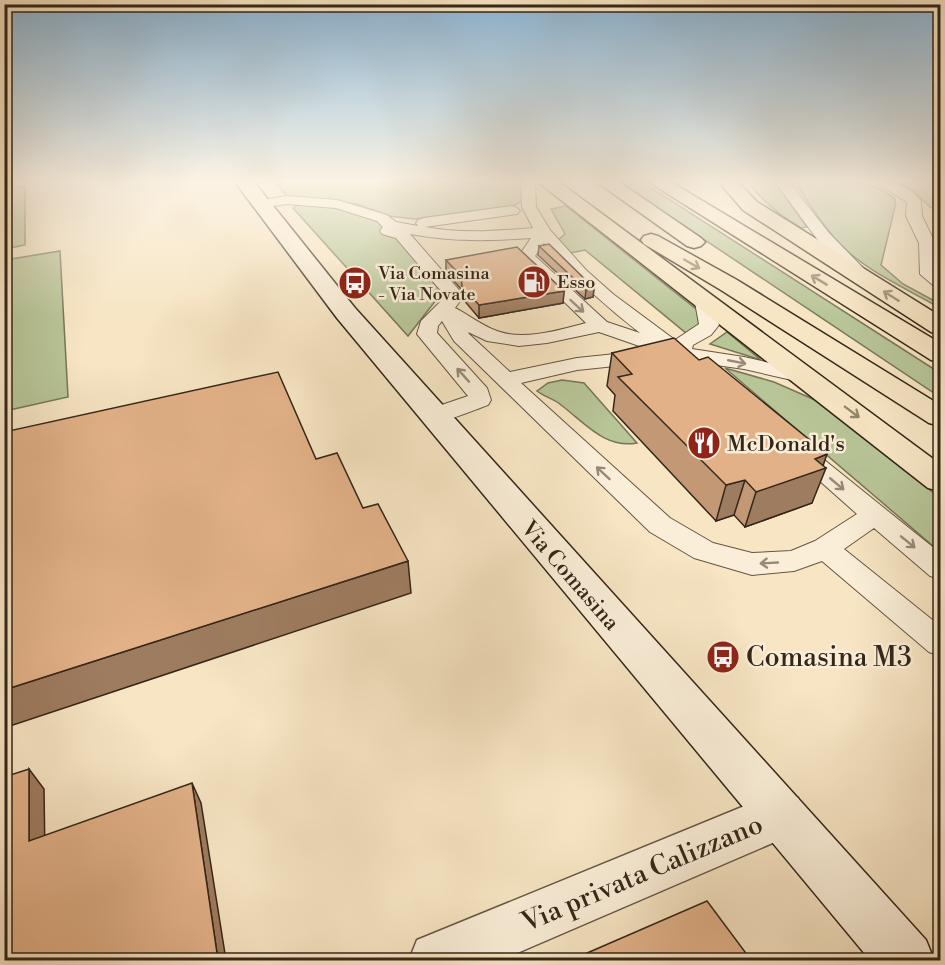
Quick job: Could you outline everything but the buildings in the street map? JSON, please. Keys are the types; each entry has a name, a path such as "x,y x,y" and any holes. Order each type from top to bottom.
{"highway":[{"path":"605,227 940,480"},
{"path":"627,227 729,285 940,417"},
{"path":"672,227 940,410"},
{"path":"732,227 940,354"},
{"path":"748,227 796,266"},
{"path":"782,227 940,327"}],"main road":[{"name":"Via Comasina","path":"279,227 346,313 573,579 906,960"},
{"name":"Via privata Calizzano","path":"437,960 781,815"}],"lane":[{"path":"390,227 388,232 402,235 450,290 451,301 445,310 428,325 427,334 479,393 480,400 435,415"},
{"path":"397,227 446,236 478,237 543,232"},
{"path":"540,227 580,274 606,298 680,352 715,382"},
{"path":"816,227 864,280"},
{"path":"919,227 927,243 929,274 940,282"},
{"path":"543,232 526,257 600,326 680,352 805,377"},
{"path":"680,352 684,342 704,332 709,325 704,302"},
{"path":"445,310 494,337 552,338 600,326"},
{"path":"445,310 461,337 660,525 704,551 752,564 794,561 825,548 875,515"},
{"path":"505,380 578,364 680,352"},
{"path":"777,434 940,568"},
{"path":"825,548 940,643"}],"green space":[{"path":"5,227 25,227 25,245 5,249"},
{"path":"310,227 384,227 397,239 438,287 440,295 408,336"},
{"path":"561,227 593,227 696,309 701,317 698,325 686,333 585,250 571,253 557,241 565,234"},
{"path":"685,227 712,227 940,373 940,397"},
{"path":"825,227 890,227 881,265 903,284 940,304 940,308 879,274 838,242"},
{"path":"60,251 68,397 5,411 5,260"},
{"path":"727,332 761,360 710,344"},
{"path":"725,368 774,382 815,400 940,498 940,552"},
{"path":"562,380 584,383 637,443 626,444 605,438 587,427 558,403 537,391 548,383"}],"place":[{"name":"Esso","path":"534,282"},
{"name":"Via Comasina - Via Novate","path":"355,283"},
{"name":"McDonald's","path":"704,443"},
{"name":"Comasina M3","path":"723,657"}]}
